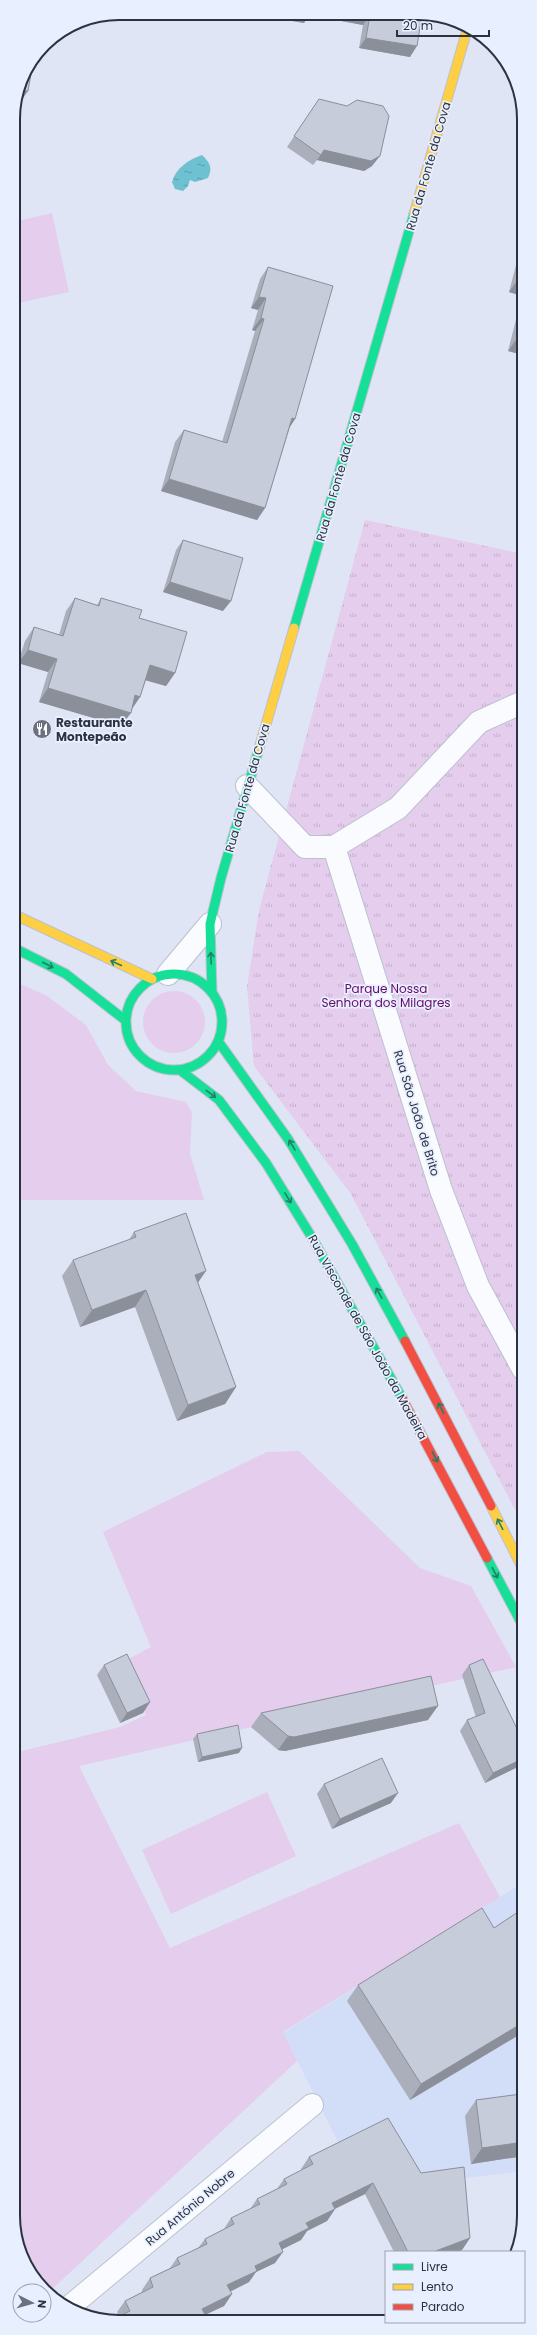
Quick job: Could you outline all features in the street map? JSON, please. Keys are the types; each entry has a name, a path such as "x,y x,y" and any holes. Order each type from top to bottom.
{"main road":[{"name":"Rua da Fonte da Cova","path":"212,993 210,924 247,786 284,664 466,33"},
{"path":"20,917 160,976 185,975 200,982 212,993 220,1008 222,1024 218,1041 209,1055 200,1062 180,1070 163,1069 148,1063 135,1051 128,1036 125,1020 129,1003 135,994 160,976"},
{"path":"20,951 66,974 125,1020"},
{"path":"218,1041 287,1138 340,1223 406,1343 517,1557"},
{"name":"Rua Visconde de São João da Madeira","path":"180,1070 219,1100 266,1163 312,1236 425,1439 517,1615"}],"street":[{"path":"247,786 305,847 334,847 398,808 479,722 517,705"},
{"name":"Rua São João de Brito","path":"334,847 441,1190 478,1286 517,1356"},
{"name":"Rua da Fonte da Cova","path":"160,976 210,924"},
{"name":"Rua António Nobre","path":"73,2304 312,2106"}],"shaded area":[{"path":"517,1886 517,2172 456,2179 462,2251 393,2251 283,2033"}],"green space":[{"path":"52,213 69,292 20,302 20,220"},
{"name":"Parque Nossa Senhora dos Milagres","path":"365,520 517,553 517,1514 351,1194 254,1066 247,987 259,910"},
{"path":"20,984 47,996 86,1025 108,1065 136,1091 186,1102 192,1113 190,1154 204,1200 20,1200"},
{"path":"174,991 186,994 196,1000 202,1010 205,1022 202,1034 196,1044 186,1050 174,1053 162,1050 152,1044 146,1034 143,1022 146,1010 152,1000 162,994"},
{"path":"299,1451 420,1568 471,1586 516,1667 79,1766 170,1948 459,1823 500,1897 283,2032 297,2061 53,2289 52,2283 47,2283 45,2281 33,2265 28,2254 23,2241 20,2216 20,1752 120,1727 146,1715 123,1662 151,1647 103,1532 267,1452"},
{"path":"267,1792 296,1856 171,1914 142,1850"}],"water":[{"path":"202,155 210,165 208,178 195,182 190,180 188,186 183,191 175,189 172,182 176,173 187,162"}],"building":[{"path":"369,20 421,20 417,46 366,38"},
{"path":"31,75 28,91 24,91"},
{"path":"319,99 347,106 357,100 383,106 389,116 380,156 371,161 324,150 321,155 294,136"},
{"path":"268,267 333,286 295,419 292,418 265,508 169,479 184,430 227,443 264,319 261,318 266,298 259,297"},
{"path":"183,540 243,558 231,601 170,582"},
{"path":"75,598 99,606 101,598 142,610 139,618 187,632 175,673 150,665 140,697 135,695 131,713 48,688 57,659 28,650 34,627 63,636"},
{"path":"186,1213 206,1271 195,1275 236,1387 188,1405 146,1290 92,1310 73,1260 136,1237 134,1232"},
{"path":"127,1654 150,1702 127,1713 104,1665"},
{"path":"483,1659 517,1729 517,1761 493,1773 467,1720 485,1713 469,1665"},
{"path":"431,1676 438,1706 294,1737 288,1736 261,1713"},
{"path":"238,1725 242,1748 202,1757 197,1734"},
{"path":"382,1758 398,1793 340,1819 324,1784"},
{"path":"482,1908 494,1928 517,1913 517,2026 421,2084 358,1985"},
{"path":"517,2095 517,2143 482,2148 476,2100"},
{"path":"388,2118 421,2173 464,2167 470,2238 436,2251 407,2251 373,2183 332,2203 335,2209 306,2223 309,2228 279,2243 283,2252 255,2266 257,2271 227,2285 232,2294 202,2309 205,2315 122,2315 130,2311 125,2301 153,2287 150,2278 180,2264 177,2258 207,2244 205,2239 234,2224 231,2218 260,2204 257,2199 287,2184 284,2179 313,2164 309,2157"}],"traffic: fast":[{"path":"294,628 414,214"},
{"path":"212,993 210,924 221,878 258,752"},
{"path":"20,951 66,974 125,1020"},
{"path":"174,974 192,978 201,982 208,988 214,995 218,1004 222,1022 218,1040 214,1049 208,1056 201,1062 192,1066 174,1070 156,1066 147,1062 140,1056 134,1049 130,1040 126,1022 130,1004 134,995 140,988 147,982 156,978 174,974"},
{"path":"218,1041 288,1139 352,1244 405,1341"},
{"path":"180,1070 219,1100 266,1163 311,1236 403,1400"},
{"path":"487,1558 517,1615"}],"traffic: slow":[{"path":"414,214 466,33"},
{"path":"258,752 294,628"},
{"path":"20,917 152,979"},
{"path":"491,1506 517,1557"}],"traffic: jam":[{"path":"405,1341 491,1506"},
{"path":"403,1400 487,1558"}],"place":[{"name":"Restaurante Montepeão","path":"42,729"}]}
